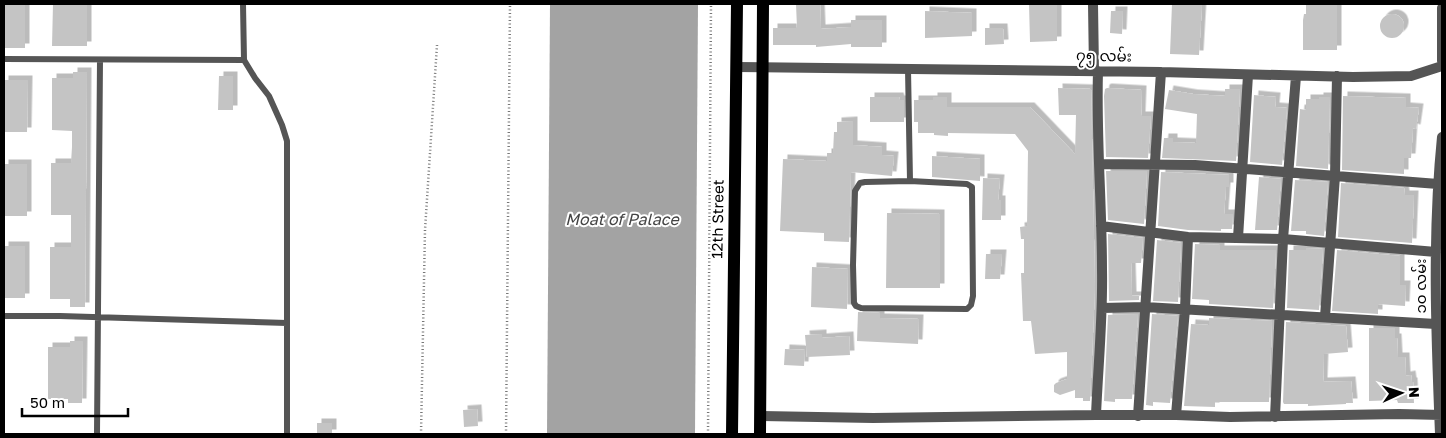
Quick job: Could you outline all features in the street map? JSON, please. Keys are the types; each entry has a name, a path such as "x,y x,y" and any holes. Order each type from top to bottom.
{"main road":[{"name":"12th Street","path":"732,434 737,4"},
{"path":"760,434 763,4"}],"street":[{"path":"1093,4 1102,308 1096,415"},
{"path":"1442,8 1442,61"},
{"name":"၇၅ လမ်း","path":"736,67 1161,72 1296,76 1411,76 1442,66"},
{"path":"1138,416 1161,72"},
{"path":"1238,238 1248,75"},
{"path":"1275,417 1283,239 1296,76"},
{"path":"1325,318 1335,176 1337,76"},
{"name":"၁၀ လမ်း","path":"1440,434 1439,360 1436,324 1436,252 1440,215 1438,184 1442,137"},
{"path":"1099,164 1155,164 1243,169 1438,184"},
{"path":"1101,226 1188,237 1283,239 1436,252"},
{"path":"1176,415 1185,309 1188,237"},
{"path":"1102,308 1145,307 1436,324"},
{"path":"760,416 873,418 1096,415 1275,417 1399,414 1441,415"}],"lane":[{"path":"243,4 244,60 269,96 288,141 287,434"},
{"path":"4,59 244,60"},
{"path":"97,434 100,60"},
{"path":"908,69 910,181"},
{"path":"910,181 967,184 972,187 972,296 971,305 967,309 861,308 854,303 855,191 860,183 865,182 910,181"},
{"path":"4,316 287,323"}],"path":[{"path":"506,434 510,4"},
{"path":"708,434 711,4"},
{"path":"421,434 425,230 437,45"}],"water":[{"name":"Moat of Palace","path":"550,4 698,4 695,434 547,434"}],"building":[{"path":"4,4 25,4 25,48 4,48"},
{"path":"53,4 87,4 87,46 52,46"},
{"path":"796,4 820,4 821,29 851,27 851,20 882,20 882,47 851,47 851,44 816,47 816,45 773,45 773,28 797,28"},
{"path":"1029,4 1057,4 1057,41 1030,42"},
{"path":"1172,4 1202,4 1199,55 1170,54"},
{"path":"1306,4 1337,4 1337,50 1303,50 1303,20 1304,14 1306,14"},
{"path":"925,11 972,13 972,36 925,38"},
{"path":"1111,11 1123,11 1122,34 1110,33"},
{"path":"1392,14 1400,18 1404,26 1400,34 1392,38 1384,34 1380,26 1384,18"},
{"path":"985,28 1003,28 1004,44 985,45"},
{"path":"73,72 87,72 85,307 70,307 70,299 50,299 50,247 71,247 71,215 51,215 51,163 71,163 72,147 72,131 52,130 52,78 73,78"},
{"path":"219,76 233,76 233,110 218,110"},
{"path":"4,80 28,80 27,132 4,132"},
{"path":"1058,88 1091,89 1095,288 1090,401 1083,401 1083,398 1075,398 1075,390 1060,395 1054,392 1054,385 1056,383 1067,379 1067,352 1035,354 1031,321 1023,321 1021,273 1024,273 1024,239 1021,239 1020,227 1027,226 1028,151 1015,134 948,133 948,136 934,135 934,133 918,133 918,122 914,122 914,100 933,100 933,97 947,97 947,107 1030,107 1075,154 1076,115 1059,115"},
{"path":"1105,89 1142,90 1141,116 1151,116 1148,158 1106,157 1104,96"},
{"path":"1225,89 1240,89 1236,161 1162,158 1164,138 1173,138 1173,142 1196,143 1197,114 1165,109 1169,90 1225,96"},
{"path":"1254,95 1276,97 1275,107 1287,108 1282,165 1250,162"},
{"path":"1343,96 1406,98 1406,107 1419,108 1416,129 1413,128 1411,158 1404,158 1404,174 1342,170"},
{"path":"870,97 899,97 900,100 904,100 904,122 870,122"},
{"path":"1319,97 1330,97 1328,169 1296,166 1300,109 1306,110 1306,99 1319,99"},
{"path":"853,121 853,145 882,147 882,155 894,156 892,176 851,172 849,242 824,241 824,233 780,231 783,159 827,161 827,153 833,153 834,132 837,132 837,122"},
{"path":"932,156 980,159 980,181 932,177"},
{"path":"4,164 27,164 27,216 4,216"},
{"path":"1106,171 1147,171 1144,224 1108,220"},
{"path":"1161,172 1229,175 1229,187 1226,187 1224,214 1233,214 1232,229 1221,229 1221,231 1188,230 1158,226"},
{"path":"1259,177 1281,179 1277,230 1255,230"},
{"path":"983,178 1000,179 998,200 1001,200 1001,220 982,220"},
{"path":"1295,180 1328,182 1324,236 1306,234 1306,231 1291,231"},
{"path":"1341,183 1404,188 1405,195 1414,195 1412,243 1338,237"},
{"path":"887,213 940,214 940,288 886,288"},
{"path":"1108,234 1143,238 1141,263 1131,263 1132,296 1139,296 1139,300 1109,301"},
{"path":"1157,240 1181,243 1178,302 1153,301"},
{"path":"1195,244 1220,245 1220,250 1276,250 1273,308 1209,304 1209,300 1192,299"},
{"path":"4,246 25,246 25,298 4,298"},
{"path":"1306,248 1323,249 1319,310 1287,308 1289,250 1306,250"},
{"path":"1337,250 1400,256 1400,285 1406,285 1405,306 1378,304 1378,314 1332,311"},
{"path":"986,254 1002,254 1000,279 985,279"},
{"path":"812,267 848,269 847,309 811,307"},
{"path":"858,312 880,313 880,318 919,319 918,344 857,341"},
{"path":"1138,314 1132,399 1115,399 1115,402 1104,401 1108,315"},
{"path":"1152,314 1178,316 1170,403 1153,402 1153,406 1146,405"},
{"path":"1209,318 1272,321 1269,402 1215,402 1215,407 1184,406 1191,324 1209,325"},
{"path":"1286,322 1346,326 1348,352 1324,354 1323,382 1351,381 1353,403 1308,406 1308,404 1284,404"},
{"path":"1369,328 1395,328 1398,357 1405,357 1406,376 1411,375 1413,382 1414,403 1398,403 1397,400 1369,401"},
{"path":"822,334 822,338 849,336 850,355 807,357 805,335"},
{"path":"70,341 83,341 82,403 68,403 68,399 48,399 48,347 70,347"},
{"path":"785,349 805,350 804,366 784,365"},
{"path":"477,409 478,426 464,427 463,410"},
{"path":"317,423 332,423 332,434 317,434"}]}
